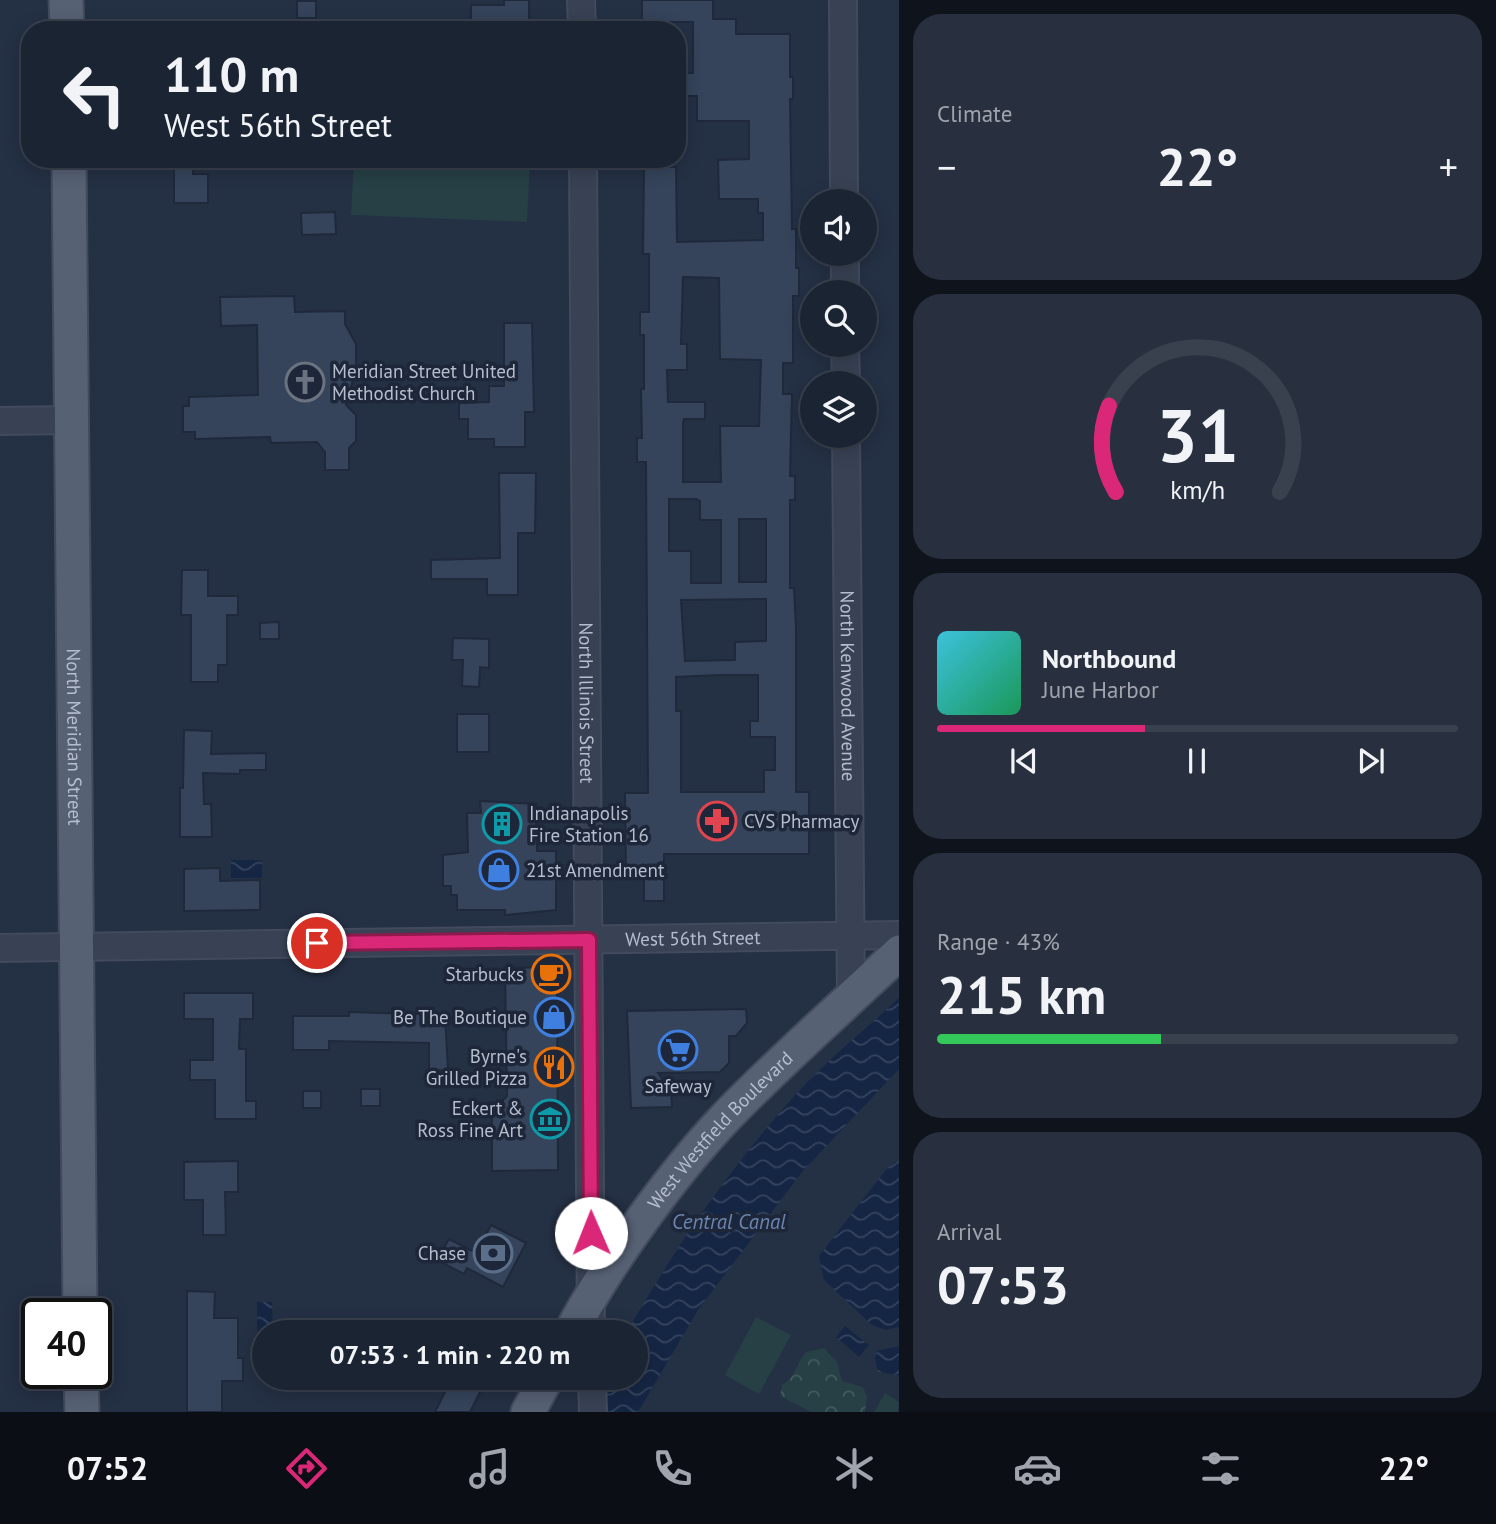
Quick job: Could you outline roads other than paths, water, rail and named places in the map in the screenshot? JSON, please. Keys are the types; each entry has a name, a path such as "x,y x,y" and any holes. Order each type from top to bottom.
{"main road":[{"path":"66,0 66,21"},
{"name":"North Meridian Street","path":"69,168 80,1298"},
{"name":"West Westfield Boulevard","path":"577,1320 591,1294 672,1182 716,1129 899,953"},
{"path":"81,1389 82,1412"},
{"path":"528,1412 540,1390"}],"street":[{"path":"582,0 582,21"},
{"path":"843,0 844,189"},
{"name":"North Illinois Street","path":"583,168 591,1320"},
{"path":"0,421 70,420"},
{"name":"North Kenwood Avenue","path":"846,448 851,999"},
{"path":"850,935 899,935"},
{"name":"West 56th Street","path":"0,948 850,935"},
{"path":"592,1390 593,1412"}],"water":[{"path":"231,860 262,860 262,878 231,878"},
{"name":"Central Canal","path":"899,998 899,1069 802,1172 698,1310 638,1412 581,1412 594,1390 648,1390 648,1320 634,1320 685,1238 727,1178 773,1121 834,1056"},
{"path":"899,1161 899,1327 886,1330 872,1325 824,1280 819,1256 888,1167"},
{"path":"257,1302 272,1302 273,1320 257,1320"},
{"path":"845,1326 869,1345 859,1357 836,1337"},
{"path":"899,1346 899,1375 878,1372 875,1358 877,1351"}],"place":[{"name":"Meridian Street United Methodist Church","path":"305,382"},
{"name":"CVS Pharmacy","path":"717,821"},
{"name":"Indianapolis Fire Station 16","path":"502,824"},
{"name":"21st Amendment","path":"499,870"},
{"name":"Starbucks","path":"551,974"},
{"name":"Be The Boutique","path":"554,1017"},
{"name":"Safeway","path":"678,1050"},
{"name":"Byrne's Grilled Pizza","path":"554,1067"},
{"name":"Eckert & Ross Fine Art","path":"550,1119"},
{"name":"Chase","path":"493,1253"}]}
